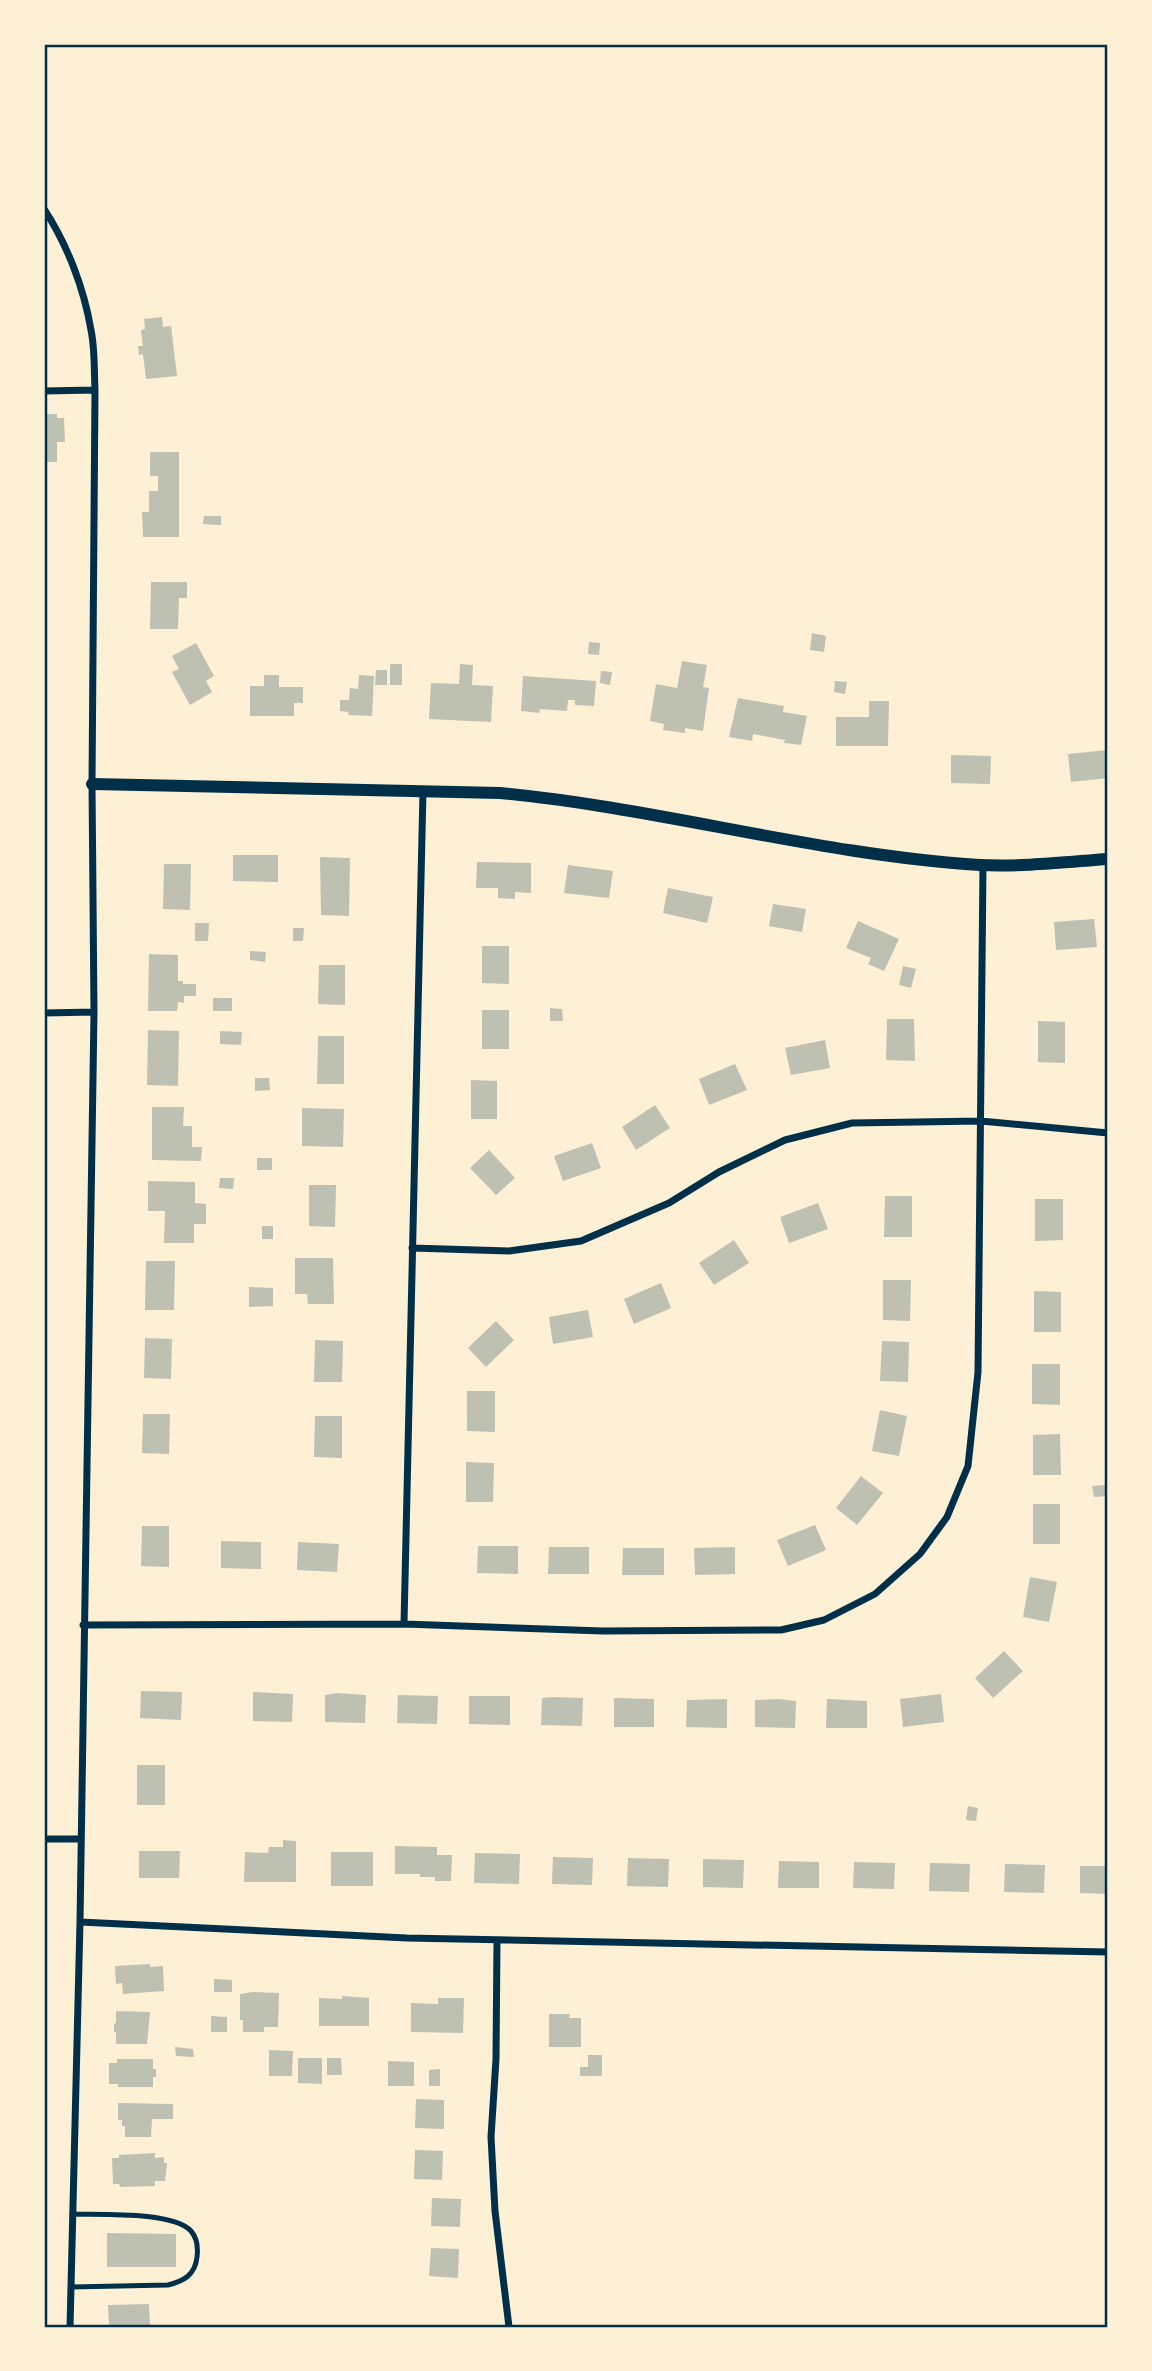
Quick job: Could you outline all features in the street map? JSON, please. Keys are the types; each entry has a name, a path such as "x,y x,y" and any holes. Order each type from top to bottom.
{"street":[{"path":"44,209 71,260 83,297 92,331 95,390 92,784 94,1012 80,1922 70,2327"},
{"path":"44,391 95,390"},
{"path":"92,784 500,793 564,799 849,851 983,865 1108,859"},
{"path":"404,1624 423,790"},
{"path":"83,1625 404,1624 603,1631 781,1630 824,1620 875,1594 920,1555 947,1517 968,1466 978,1373 983,865"},
{"path":"44,1013 94,1012"},
{"path":"412,1248 509,1251 581,1241 669,1203 719,1172 785,1140 852,1123 981,1121 1108,1133"},
{"path":"44,1839 81,1839"},
{"path":"80,1922 407,1938 1108,1952"},
{"path":"497,1940 496,2059 491,2137 495,2211 509,2327"}],"lane":[{"path":"71,2287 168,2286 182,2282 191,2274 197,2253 191,2232 176,2222 158,2217 72,2214"}],"building":[{"path":"162,317 163,327 171,326 177,376 146,379 143,354 139,355 138,346 143,346 141,330 145,329 144,319"},
{"path":"44,414 57,414 57,418 64,418 65,442 57,442 57,462 44,462"},
{"path":"150,452 179,452 179,537 143,537 142,512 149,512 149,491 158,491 158,476 150,476"},
{"path":"204,516 221,516 221,525 203,524"},
{"path":"151,582 187,582 187,598 179,598 178,629 150,629"},
{"path":"812,633 826,636 824,652 810,650"},
{"path":"589,642 600,643 599,655 588,654"},
{"path":"196,643 214,676 206,681 212,692 190,705 172,672 179,669 172,656"},
{"path":"682,661 707,665 703,687 709,688 703,731 685,728 685,733 663,730 664,724 650,721 656,684 677,688"},
{"path":"390,664 402,664 402,685 390,685"},
{"path":"460,664 473,665 472,685 493,686 491,722 429,719 431,683 459,684"},
{"path":"376,670 387,670 387,685 375,685"},
{"path":"601,671 612,672 610,685 600,683"},
{"path":"264,675 279,675 279,687 303,687 303,703 294,703 294,716 250,716 250,686 264,686"},
{"path":"359,675 374,676 372,716 348,715 349,712 340,711 340,700 349,700 350,688 358,689"},
{"path":"523,676 596,681 594,706 575,705 575,700 568,700 567,711 521,711"},
{"path":"835,681 847,682 845,694 834,692"},
{"path":"738,698 784,706 783,712 807,716 801,745 753,734 752,741 729,737"},
{"path":"869,701 889,701 888,746 836,746 836,717 869,717"},
{"path":"1108,750 1108,778 1071,782 1068,754"},
{"path":"951,755 991,756 990,784 951,783"},
{"path":"233,855 278,855 278,882 233,881"},
{"path":"320,857 350,858 349,916 321,915"},
{"path":"477,862 531,863 531,893 515,892 515,899 498,898 498,888 476,888"},
{"path":"164,864 191,864 190,910 163,909"},
{"path":"568,865 613,871 609,898 564,893"},
{"path":"668,888 713,897 707,923 663,913"},
{"path":"773,904 806,909 802,932 769,926"},
{"path":"1094,919 1097,947 1056,950 1054,922"},
{"path":"858,921 899,939 884,971 868,964 871,958 846,948"},
{"path":"195,923 209,923 208,941 195,941"},
{"path":"293,928 304,928 303,941 293,941"},
{"path":"482,946 509,946 509,984 482,983"},
{"path":"250,951 266,952 265,962 250,960"},
{"path":"149,954 178,955 178,981 183,981 183,984 196,984 196,996 184,996 184,1003 178,1002 177,1011 148,1011"},
{"path":"319,965 345,965 345,1005 318,1004"},
{"path":"903,966 916,969 911,988 899,985"},
{"path":"213,998 232,998 232,1011 213,1011"},
{"path":"550,1008 562,1009 563,1021 550,1021"},
{"path":"482,1010 509,1010 509,1049 482,1049"},
{"path":"887,1019 914,1019 915,1061 886,1060"},
{"path":"1038,1021 1065,1022 1065,1063 1038,1062"},
{"path":"148,1030 179,1031 178,1086 147,1085"},
{"path":"220,1031 242,1032 241,1045 220,1044"},
{"path":"318,1036 344,1036 344,1084 317,1084"},
{"path":"825,1040 830,1068 791,1075 785,1048"},
{"path":"735,1064 747,1090 709,1105 699,1079"},
{"path":"255,1078 269,1078 270,1090 255,1091"},
{"path":"471,1080 497,1081 497,1119 471,1119"},
{"path":"655,1105 670,1128 636,1150 622,1127"},
{"path":"152,1107 184,1107 183,1126 192,1126 192,1147 202,1147 201,1161 152,1160"},
{"path":"302,1108 344,1109 343,1147 302,1146"},
{"path":"592,1143 601,1168 563,1181 554,1156"},
{"path":"489,1150 515,1178 496,1195 470,1168"},
{"path":"257,1158 272,1158 272,1170 257,1170"},
{"path":"220,1178 234,1178 233,1189 219,1188"},
{"path":"148,1181 195,1182 195,1203 206,1204 206,1224 194,1224 194,1243 164,1243 165,1211 148,1211"},
{"path":"309,1185 336,1185 335,1227 309,1226"},
{"path":"885,1196 912,1196 912,1237 884,1237"},
{"path":"1035,1199 1063,1199 1063,1240 1035,1241"},
{"path":"818,1203 828,1229 789,1243 780,1217"},
{"path":"262,1226 273,1226 273,1239 262,1239"},
{"path":"734,1240 749,1263 714,1285 699,1263"},
{"path":"295,1258 333,1258 334,1304 308,1304 307,1294 295,1294"},
{"path":"146,1261 175,1261 174,1310 145,1310"},
{"path":"883,1280 911,1280 910,1321 883,1320"},
{"path":"661,1283 671,1308 634,1324 624,1299"},
{"path":"249,1287 273,1288 273,1306 249,1307"},
{"path":"1034,1291 1061,1292 1061,1332 1034,1332"},
{"path":"588,1310 593,1337 553,1344 549,1317"},
{"path":"496,1321 514,1340 486,1367 468,1348"},
{"path":"145,1338 172,1339 171,1379 144,1378"},
{"path":"315,1340 343,1341 342,1382 314,1382"},
{"path":"882,1341 909,1342 908,1382 880,1381"},
{"path":"1032,1364 1060,1364 1060,1405 1032,1404"},
{"path":"467,1391 495,1391 495,1432 467,1431"},
{"path":"880,1410 907,1416 899,1456 872,1451"},
{"path":"143,1414 170,1414 169,1454 142,1453"},
{"path":"315,1416 342,1416 342,1458 314,1457"},
{"path":"1060,1434 1061,1475 1033,1475 1033,1435"},
{"path":"466,1462 494,1463 493,1502 466,1502"},
{"path":"861,1476 883,1493 857,1525 836,1508"},
{"path":"1105,1485 1106,1496 1094,1497 1092,1486"},
{"path":"1033,1504 1060,1504 1060,1544 1033,1544"},
{"path":"815,1525 826,1550 788,1566 777,1540"},
{"path":"142,1526 169,1526 169,1567 141,1566"},
{"path":"221,1541 261,1542 261,1569 221,1568"},
{"path":"298,1542 339,1544 337,1572 297,1570"},
{"path":"478,1546 518,1546 518,1574 477,1573"},
{"path":"549,1547 589,1547 589,1574 548,1574"},
{"path":"735,1547 735,1574 695,1575 694,1548"},
{"path":"623,1548 664,1548 664,1575 622,1575"},
{"path":"1030,1577 1057,1582 1049,1622 1023,1617"},
{"path":"1004,1651 1023,1671 993,1698 975,1678"},
{"path":"141,1691 182,1692 181,1720 140,1718"},
{"path":"253,1692 293,1694 292,1722 253,1721"},
{"path":"941,1694 944,1722 903,1727 900,1699"},
{"path":"325,1695 366,1695 365,1723 325,1722"},
{"path":"398,1695 438,1696 437,1724 397,1723"},
{"path":"469,1696 510,1696 510,1725 469,1724"},
{"path":"542,1698 583,1698 582,1726 541,1725"},
{"path":"614,1698 654,1699 654,1727 614,1727"},
{"path":"727,1699 727,1728 686,1727 687,1700"},
{"path":"827,1699 867,1701 867,1728 826,1728"},
{"path":"755,1700 796,1701 795,1728 755,1727"},
{"path":"137,1765 165,1765 165,1805 137,1805"},
{"path":"968,1806 978,1808 976,1821 966,1820"},
{"path":"283,1840 296,1841 296,1882 244,1882 245,1852 268,1853 269,1847 283,1847"},
{"path":"395,1846 437,1847 437,1855 452,1855 451,1881 435,1881 435,1877 420,1877 420,1874 395,1874"},
{"path":"139,1851 180,1851 179,1878 139,1878"},
{"path":"331,1852 373,1852 373,1886 331,1886"},
{"path":"475,1853 520,1854 519,1884 474,1883"},
{"path":"553,1857 593,1858 592,1885 552,1884"},
{"path":"628,1858 669,1859 668,1887 627,1886"},
{"path":"703,1859 744,1860 743,1888 703,1887"},
{"path":"779,1861 819,1862 819,1888 778,1888"},
{"path":"854,1862 895,1863 894,1889 853,1888"},
{"path":"930,1863 970,1864 969,1892 929,1891"},
{"path":"1005,1864 1045,1865 1044,1893 1004,1892"},
{"path":"1080,1866 1108,1866 1108,1894 1080,1893"},
{"path":"150,1964 150,1967 163,1966 164,1991 123,1994 122,1983 116,1984 115,1966"},
{"path":"214,1979 232,1980 232,1992 214,1992"},
{"path":"279,1993 278,2027 264,2027 264,2032 243,2032 240,1994"},
{"path":"342,1996 369,1998 369,2026 319,2026 319,1998 342,1999"},
{"path":"438,1998 464,1998 463,2033 411,2032 411,2003 438,2004"},
{"path":"116,2011 150,2012 147,2044 116,2044"},
{"path":"549,2014 570,2014 569,2018 581,2018 581,2047 549,2047"},
{"path":"211,2016 227,2017 227,2032 211,2032"},
{"path":"175,2047 193,2049 194,2057 176,2056"},
{"path":"269,2050 293,2051 292,2076 269,2076"},
{"path":"588,2055 602,2055 602,2076 580,2076 580,2067 588,2067"},
{"path":"298,2058 322,2058 322,2084 298,2083"},
{"path":"327,2058 341,2058 342,2075 327,2075"},
{"path":"117,2059 153,2059 156,2077 153,2077 153,2087 118,2087 118,2084 109,2084 109,2063 117,2063"},
{"path":"388,2061 414,2062 414,2086 388,2086"},
{"path":"440,2069 440,2086 429,2086 429,2070"},
{"path":"416,2099 444,2100 444,2129 415,2128"},
{"path":"118,2103 173,2104 173,2119 152,2119 151,2137 125,2137 125,2126 122,2126 122,2120 118,2120"},
{"path":"415,2150 443,2151 442,2180 414,2179"},
{"path":"155,2153 155,2158 164,2157 164,2163 167,2163 165,2181 155,2181 155,2186 120,2187 119,2184 113,2184 112,2158 119,2158 119,2155"},
{"path":"432,2198 461,2199 460,2227 431,2226"},
{"path":"107,2233 176,2234 176,2267 107,2267"},
{"path":"431,2248 459,2249 458,2278 429,2276"},
{"path":"149,2304 150,2327 109,2327 108,2305"}]}
